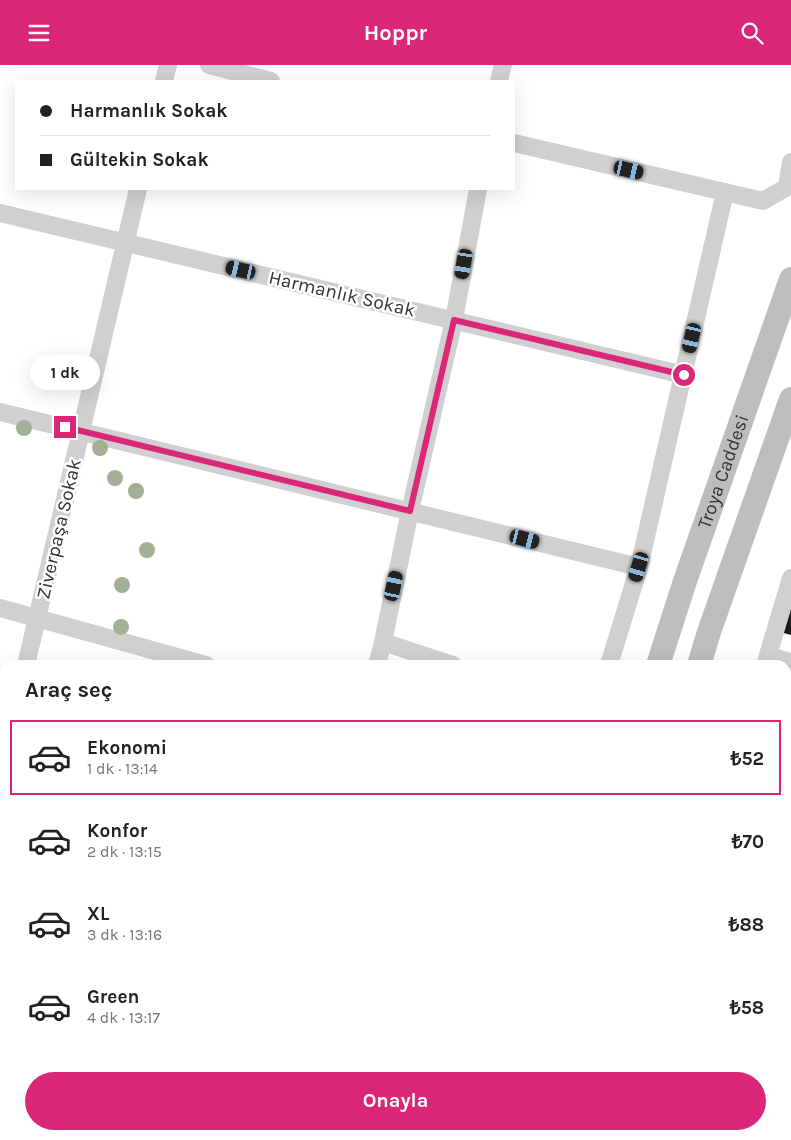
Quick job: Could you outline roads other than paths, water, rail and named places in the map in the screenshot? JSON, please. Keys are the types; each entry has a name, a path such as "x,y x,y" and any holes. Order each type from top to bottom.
{"main road":[{"name":"Troya Caddesi","path":"660,660 791,279"},
{"path":"701,660 791,399"}],"street":[{"path":"164,80 168,65"},
{"path":"209,65 267,80"},
{"path":"499,80 503,65"},
{"path":"515,143 763,201 786,187 791,162"},
{"name":"Ziverpaşa Sokak","path":"27,660 138,190"},
{"path":"378,660 454,320 478,190"},
{"path":"610,660 639,567 725,192"},
{"name":"Harmanlık Sokak","path":"0,213 684,375"},
{"path":"0,412 639,567"},
{"path":"767,660 791,578"},
{"path":"0,607 188,660"},
{"path":"383,642 438,660"}]}
